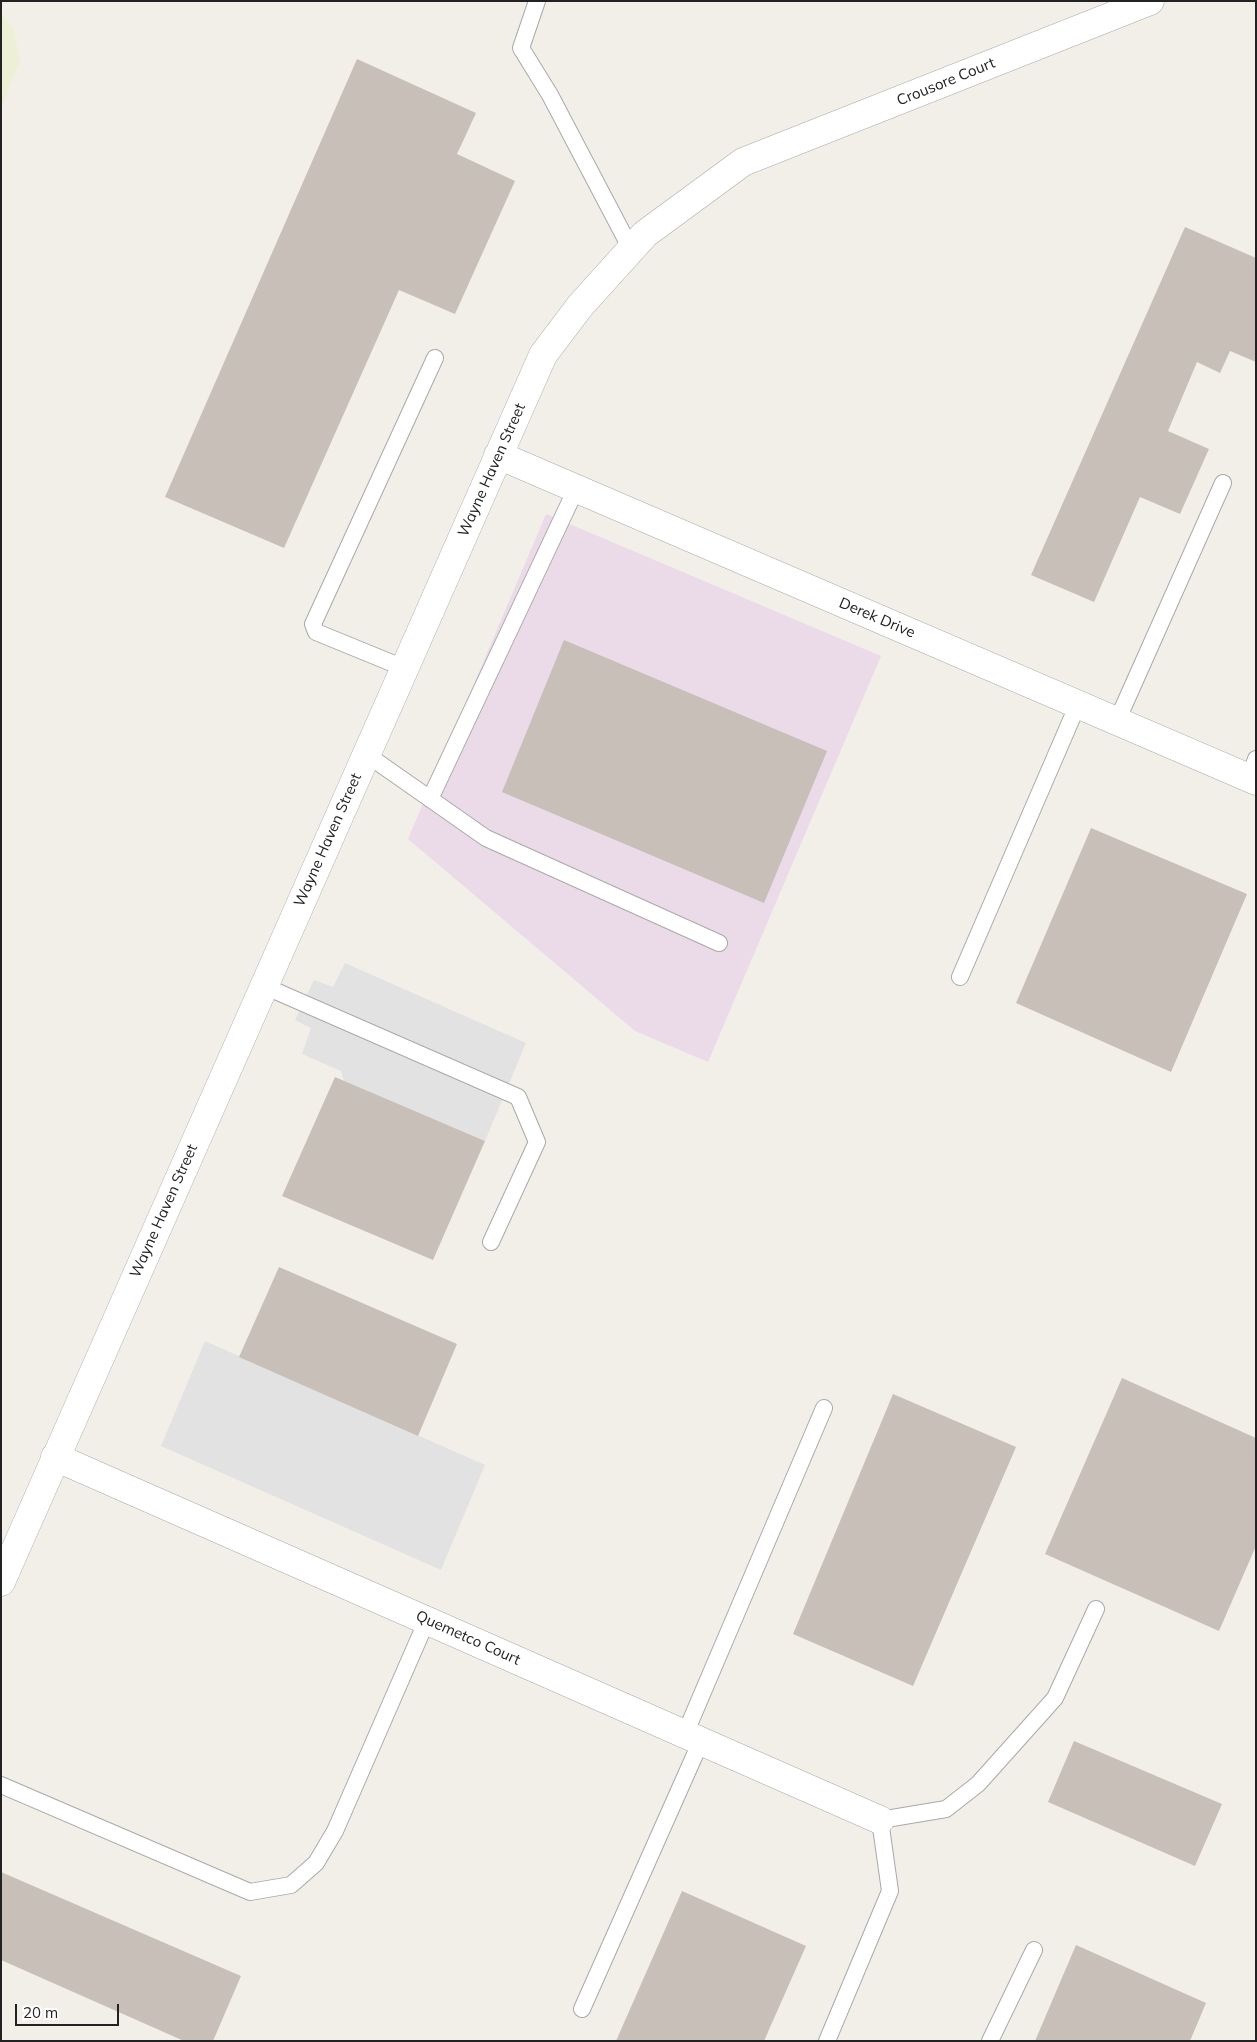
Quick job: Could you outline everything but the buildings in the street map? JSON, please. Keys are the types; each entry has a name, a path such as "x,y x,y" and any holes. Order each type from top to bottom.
{"street":[{"name":"Crousore Court","path":"743,162 1150,1"},
{"name":"Wayne Haven Street","path":"1,1582 543,355 580,306 645,234 743,162"},
{"name":"Derek Drive","path":"498,455 1117,721 1253,773"},
{"name":"Quemetco Court","path":"55,1457 880,1820"}],"lane":[{"path":"538,1 521,48 550,95 631,248"},
{"path":"404,668 316,632 313,624 435,358"},
{"path":"1117,721 1223,483"},
{"path":"430,799 576,489"},
{"path":"960,977 1078,704"},
{"path":"366,754 486,838 718,943"},
{"path":"264,986 518,1097 537,1142 491,1242"},
{"path":"582,2009 693,1738 824,1408"},
{"path":"827,2041 890,1892 880,1820 946,1809 978,1784 1055,1698 1096,1610"},
{"path":"1,1785 250,1892 291,1885 316,1863 334,1831 427,1620"},
{"path":"990,2041 1034,1950"}],"shaded area":[{"path":"546,514 881,656 708,1062 635,1031 408,839"},
{"path":"345,963 526,1043 485,1141 344,1081 341,1071 302,1054 311,1028 295,1020 314,980 333,987"},
{"path":"205,1341 485,1465 441,1570 161,1446"}],"green space":[{"path":"1,14 13,27 20,61 1,109"}]}
